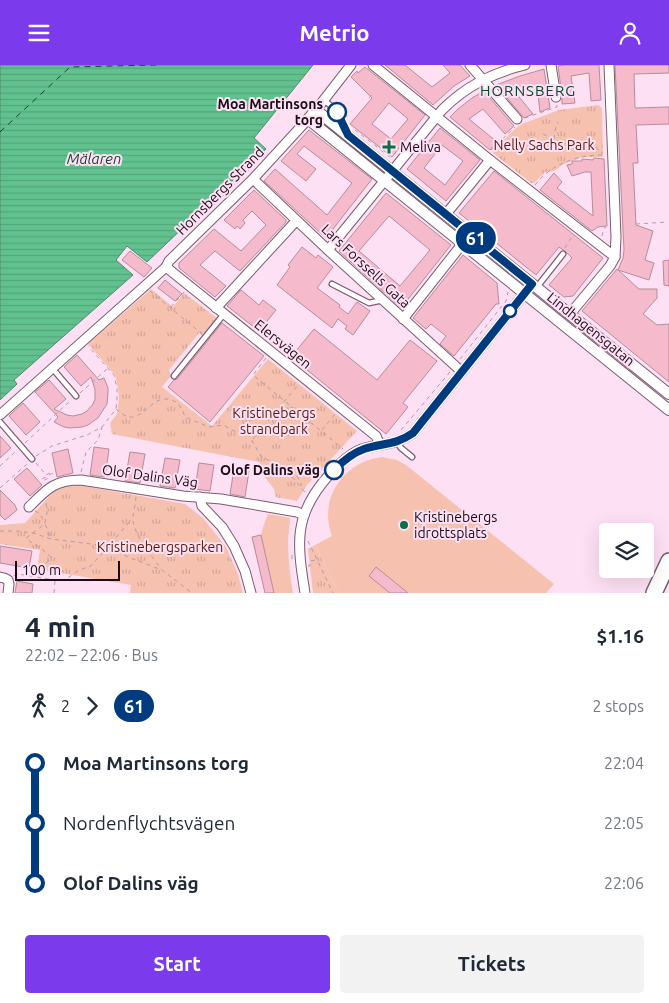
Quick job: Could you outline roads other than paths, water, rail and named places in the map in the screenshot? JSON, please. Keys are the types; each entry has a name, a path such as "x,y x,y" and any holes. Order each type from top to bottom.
{"highway":[{"path":"654,593 669,561"},
{"path":"666,593 669,588"}],"street":[{"name":"Hornsbergs Strand","path":"0,415 166,267 169,261 253,179 308,119 351,65"},
{"path":"373,65 615,257"},
{"path":"470,65 520,120"},
{"path":"328,250 452,100 482,79 525,65"},
{"path":"551,65 556,100"},
{"path":"570,314 610,266 615,257 616,237 609,65"},
{"name":"Lindhagensgatan","path":"316,110 349,130 393,171 669,394"},
{"name":"Lindhagensgatan","path":"308,119 669,410"},
{"path":"446,214 488,158"},
{"name":"Lars Forssells Gata","path":"253,179 402,319 462,372"},
{"path":"216,308 296,221"},
{"path":"402,319 463,243"},
{"name":"Elersvägen","path":"166,267 376,437 380,445"},
{"path":"305,593 299,552 300,534 308,504 320,485 348,457 362,450 397,442 413,433 524,293 534,285"},
{"name":"Olof Dalins Väg","path":"32,509 52,486 70,480 81,480 184,497 221,499 298,512 304,515"},
{"path":"200,497 202,506 222,527 234,546 245,571 251,593"},
{"path":"0,577 8,580 8,593"}],"lane":[{"path":"324,100 337,112 349,130"},
{"path":"534,285 563,253"},
{"path":"332,284 370,303 383,301"},
{"path":"174,376 224,314"},
{"path":"52,368 76,396"},
{"path":"0,422 32,459"},
{"path":"397,442 412,457"}],"water":[{"name":"Mälaren","path":"0,65 313,65 254,138 266,149 147,262 127,246 116,260 133,275 14,380 17,384 0,400"}],"place":[{"name":"Moa Martinsons torg","path":"337,112"},
{"name":"Meliva","path":"389,147"},
{"name":"Olof Dalins väg","path":"334,470"},
{"name":"Kristinebergs idrottsplats","path":"404,525"}],"district":[{"name":"HORNSBERG","path":"528,91"}],"park label":[{"name":"Nelly Sachs Park","path":"544,145"},
{"name":"Kristinebergs strandpark","path":"274,421"},
{"name":"Kristinebergsparken","path":"160,547"}]}
